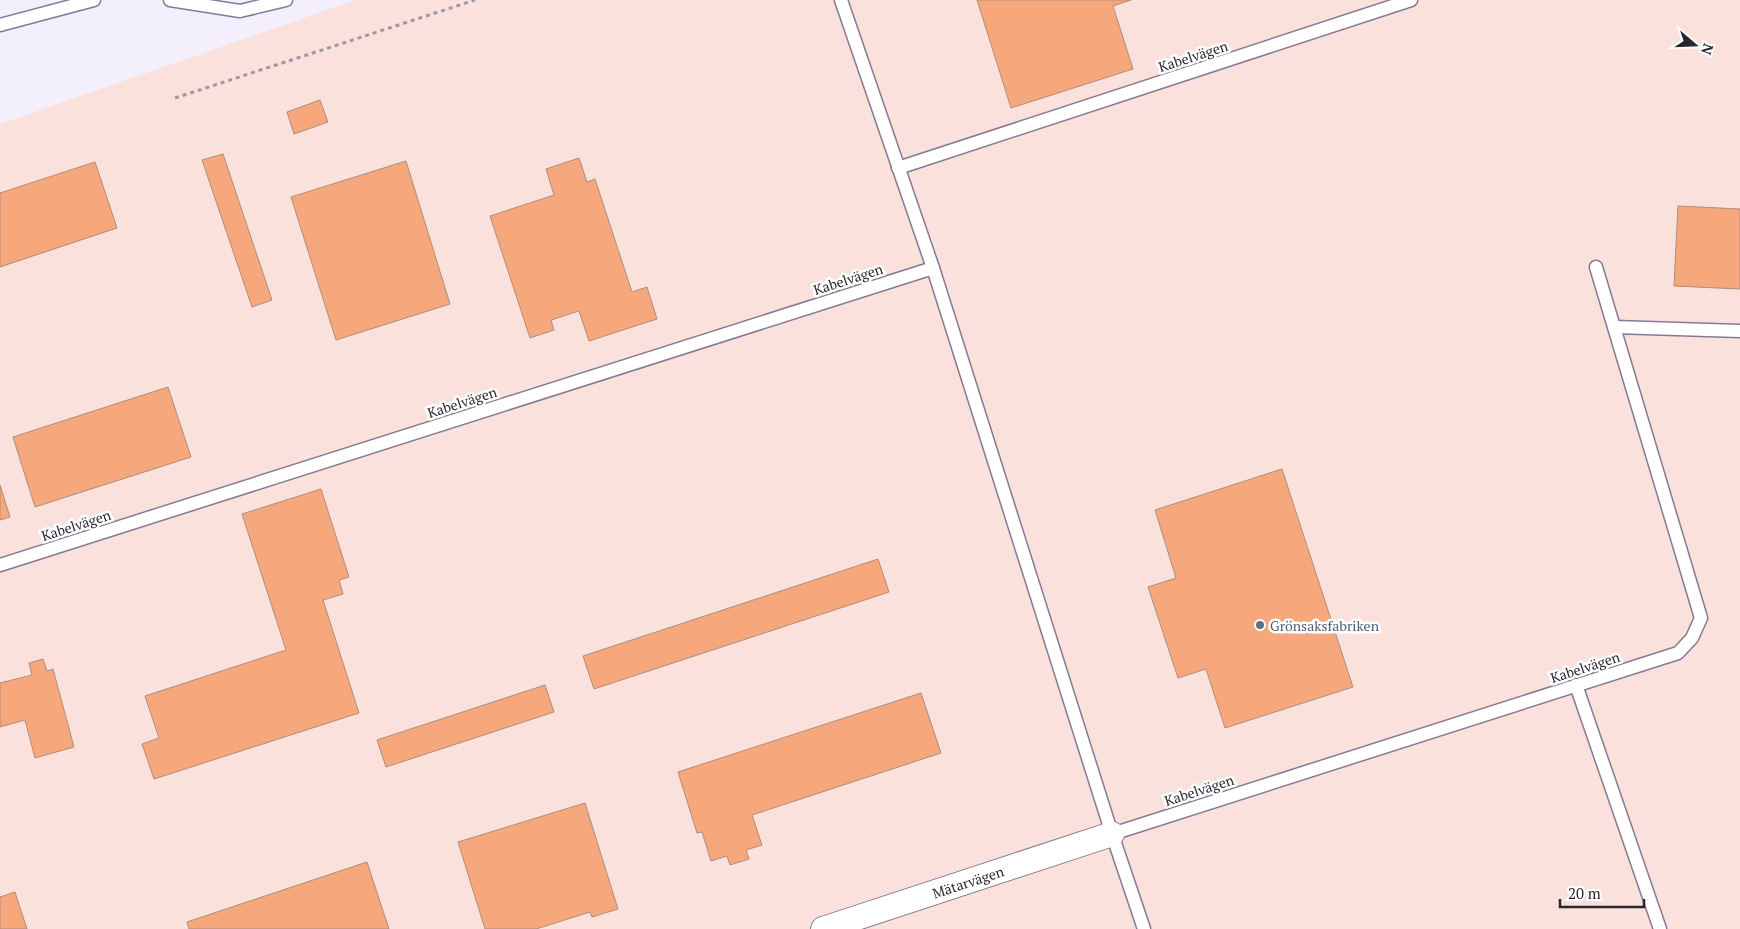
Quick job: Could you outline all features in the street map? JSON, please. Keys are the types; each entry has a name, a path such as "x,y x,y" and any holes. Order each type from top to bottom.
{"street":[{"name":"Mätarvägen","path":"823,929 1112,834"}],"lane":[{"path":"0,25 94,0"},
{"path":"170,0 240,11 286,0"},
{"path":"841,0 933,268 1112,834 1144,929"},
{"name":"Kabelvägen","path":"898,168 1410,0"},
{"name":"Kabelvägen","path":"1112,834 1678,653 1692,638 1701,618 1596,267"},
{"name":"Kabelvägen","path":"0,565 933,268"},
{"path":"1614,326 1740,331"},
{"path":"1576,685 1660,929"}],"path":[{"path":"175,98 475,0"}],"shaded area":[{"path":"356,0 1740,0 1740,929 0,929 0,124"}],"building":[{"path":"977,0 1131,0 1113,6 1133,69 1011,108"},
{"path":"320,100 328,122 294,134 287,112"},
{"path":"223,154 272,300 252,307 202,160"},
{"path":"579,158 587,182 595,179 632,292 647,287 657,319 589,341 579,311 551,320 554,330 530,338 490,216 554,195 546,169"},
{"path":"406,161 450,304 336,340 291,197"},
{"path":"95,162 117,228 0,267 0,193"},
{"path":"1678,206 1740,209 1740,289 1674,286"},
{"path":"168,387 191,457 35,507 13,437"},
{"path":"1282,469 1353,687 1225,728 1206,669 1178,678 1148,587 1176,578 1155,510"},
{"path":"0,485 10,517 0,520"},
{"path":"321,489 349,577 339,580 343,594 323,600 359,713 154,779 142,744 159,738 145,696 286,650 242,514"},
{"path":"878,559 889,592 594,689 583,656"},
{"path":"43,659 47,671 53,669 74,747 35,758 25,720 0,727 0,683 32,675 29,663"},
{"path":"545,685 554,712 386,767 377,740"},
{"path":"921,693 941,753 752,815 762,845 746,850 749,859 730,865 727,856 711,861 702,832 697,833 678,772"},
{"path":"585,803 618,909 592,917 590,912 536,929 485,929 458,842"},
{"path":"367,862 389,929 189,929 187,922"},
{"path":"15,892 27,929 0,929 0,897"}],"place":[{"name":"Grönsaksfabriken","path":"1260,625"}]}
